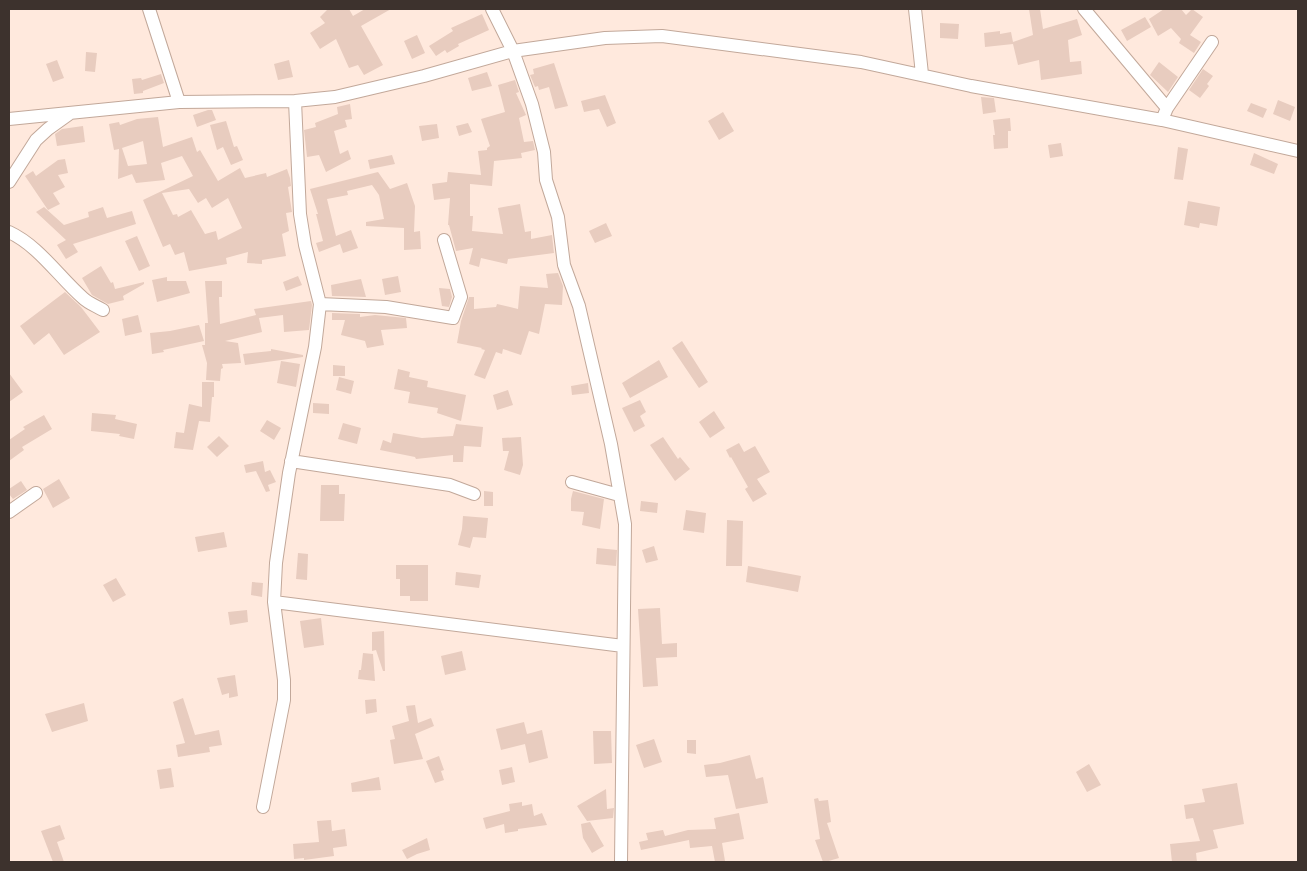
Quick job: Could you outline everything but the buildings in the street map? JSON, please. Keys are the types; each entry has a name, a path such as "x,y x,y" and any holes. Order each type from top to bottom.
{"street":[{"path":"149,9 179,102"},
{"path":"492,9 512,51 532,104 544,152 546,180 558,217 564,265 573,286 581,315 611,444 625,524 621,862"},
{"path":"915,9 922,74"},
{"path":"1084,9 1164,114"},
{"path":"9,119 179,102 295,101 335,97 512,51 605,38 662,36 861,62 971,86 1164,114 1298,151"},
{"path":"1164,114 1212,42"},
{"path":"263,807 284,700 284,680 274,602 276,563 292,461 315,347 320,304 305,245 300,214 295,101"},
{"path":"9,182 36,140 48,128 71,112"},
{"path":"9,232 21,238 84,299 103,310"},
{"path":"320,304 386,308 453,318 460,297 444,240"},
{"path":"292,461 450,485 474,494"},
{"path":"572,482 619,495"},
{"path":"9,512 36,493"},
{"path":"274,602 623,646"}]}
